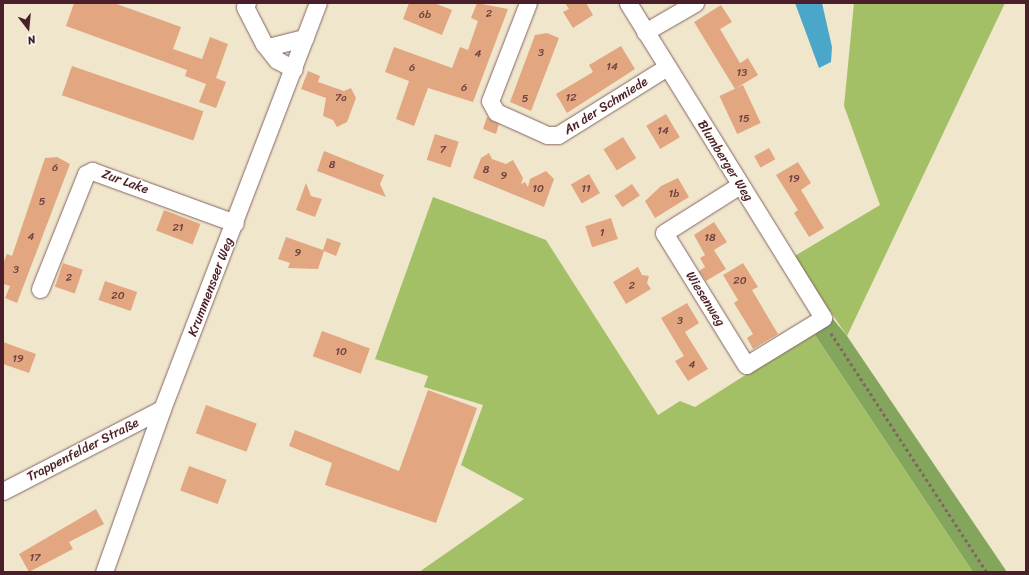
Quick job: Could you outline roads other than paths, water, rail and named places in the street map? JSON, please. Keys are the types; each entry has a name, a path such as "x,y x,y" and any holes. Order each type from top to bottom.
{"street":[{"path":"247,3 245,7 277,60 294,69"},
{"name":"Krummenseer Weg","path":"104,572 162,409 236,224 318,3"},
{"name":"An der Schmiede","path":"528,3 490,101 496,112 547,135 558,135 667,67"},
{"name":"Blumberger Weg","path":"628,3 823,318"},
{"path":"645,32 694,3"},
{"path":"268,47 305,38"},
{"name":"Zur Lake","path":"40,289 86,174 92,171 236,224"},
{"name":"Wiesenweg","path":"740,186 664,232 746,365 823,318"},
{"name":"Trappenfelder Straße","path":"3,491 162,409"}],"water":[{"path":"795,3 822,3 832,47 831,62 819,68"}]}
